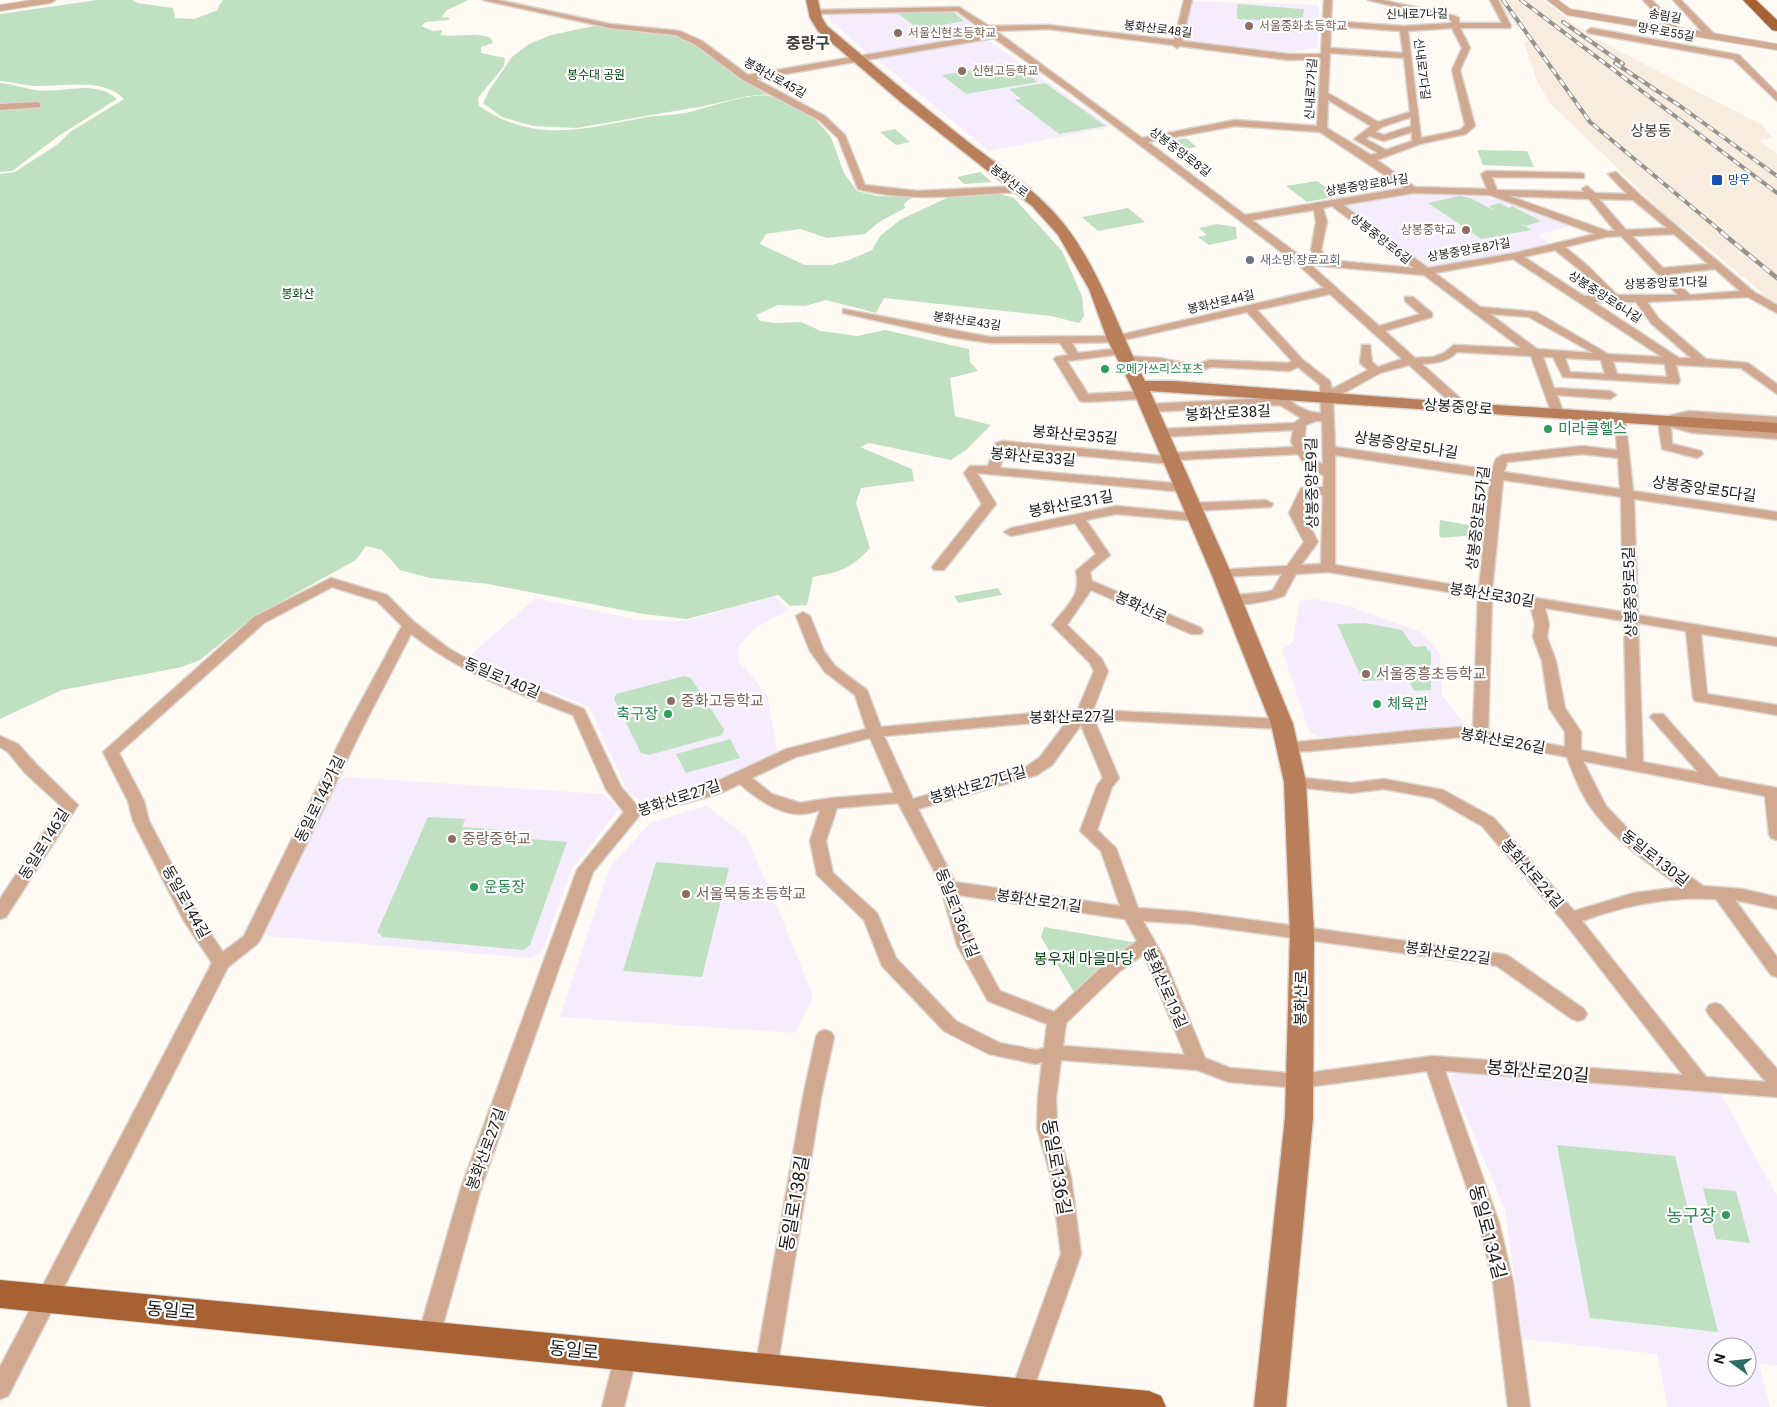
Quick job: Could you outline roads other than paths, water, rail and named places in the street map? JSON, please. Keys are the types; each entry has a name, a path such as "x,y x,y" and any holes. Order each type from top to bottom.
{"main road":[{"path":"1750,0 1777,27"},
{"path":"1763,0 1777,14"},
{"name":"봉화산로","path":"814,6 816,18 822,28 907,100 1037,203 1064,233 1098,288 1121,350 1144,396 1221,573 1282,724 1295,782 1302,934 1300,1081 1294,1179 1270,1407"},
{"name":"상봉중앙로","path":"1144,396 1174,386 1280,397 1327,397 1464,408 1777,428"},
{"name":"동일로","path":"0,1294 766,1369 1041,1399 1149,1407"}],"street":[{"path":"0,8 51,0"},
{"name":"봉화산로45길","path":"487,0 610,26 677,33 699,43 746,78 822,118 842,137 861,187 877,192 901,194 1019,189"},
{"path":"1178,44 1188,0"},
{"name":"신내로7가길","path":"1328,0 1322,129 1370,159 1413,190"},
{"path":"1370,159 1417,142 1463,132 1470,126 1456,70 1466,48 1455,26 1455,18 1372,0"},
{"name":"신내로7나길","path":"1327,23 1404,29 1455,26 1507,26 1494,0"},
{"name":"송림길","path":"1552,0 1567,12 1777,47"},
{"path":"1647,0 1677,31"},
{"path":"1677,0 1711,36"},
{"name":"상봉중앙로8길","path":"814,6 958,8 1141,141 1300,261 1464,408"},
{"name":"봉화산로48길","path":"746,78 860,59 992,32 1048,27 1288,57 1326,53 1408,56"},
{"name":"신내로7다길","path":"1404,29 1417,142"},
{"name":"망우로55길","path":"1590,32 1736,57"},
{"path":"1748,42 1736,57 1777,98"},
{"path":"1767,87 1777,87"},
{"path":"1324,94 1378,126"},
{"path":"0,107 37,105"},
{"name":"신내로7다길","path":"1368,132 1378,126 1415,113"},
{"path":"1141,141 1235,123 1322,129"},
{"path":"1385,153 1360,139 1368,132 1384,138 1416,128"},
{"path":"1492,189 1486,173 1582,174 1588,192 1624,234 1688,298"},
{"name":"상봉중앙로1다길","path":"1613,174 1636,197 1750,294 1777,310"},
{"name":"상봉중앙로8나길","path":"1245,218 1413,190 1492,189 1588,192 1636,197"},
{"name":"상봉중앙로8나길","path":"1492,189 1606,234"},
{"name":"상봉중앙로6길","path":"1334,203 1536,354"},
{"path":"1318,206 1322,215 1322,230 1316,249 1324,263"},
{"name":"상봉중앙로8가길","path":"1300,261 1424,272 1515,256 1606,234 1678,231"},
{"path":"1557,246 1585,269 1613,298"},
{"name":"상봉중앙로6나길","path":"1515,256 1583,299 1675,363"},
{"name":"상봉중앙로1다길","path":"1661,271 1718,266"},
{"name":"봉화산로44길","path":"1121,350 1251,310 1332,290"},
{"name":"상봉중앙로1다길","path":"1583,299 1688,298 1750,294"},
{"path":"1377,330 1428,315 1409,298"},
{"path":"1640,299 1655,321 1704,364"},
{"path":"1251,310 1299,362 1326,384 1327,397 1376,371 1411,361 1435,360 1448,355 1454,348 1746,366 1777,390"},
{"path":"1476,310 1532,314 1590,346 1606,358 1612,378"},
{"name":"봉화산로43길","path":"847,311 950,334 990,340 1064,340 1121,350"},
{"path":"1064,340 1074,357"},
{"path":"1366,347 1366,363 1376,371"},
{"path":"1280,397 1144,396 1084,398 1060,359 1121,350 1194,369 1210,363 1290,367 1299,362"},
{"path":"1536,354 1558,414"},
{"path":"1558,355 1565,374 1612,378 1674,381 1675,363"},
{"path":"1549,391 1610,395"},
{"name":"상봉중앙로","path":"1280,397 1310,418"},
{"name":"상봉중앙로9길","path":"1327,397 1330,474 1328,568"},
{"path":"1664,421 1690,415 1777,421"},
{"path":"1327,417 1310,418 1298,426 1297,442 1300,450 1309,462 1330,474"},
{"name":"상봉중앙로5길","path":"1621,418 1627,494 1635,766"},
{"path":"1664,421 1693,429 1777,435"},
{"path":"1664,421 1666,446 1697,454"},
{"name":"봉화산로38길","path":"1160,433 1298,426"},
{"name":"봉화산로35길","path":"993,470 1000,446 1003,445 1171,458"},
{"path":"1171,458 1300,450"},
{"name":"상봉중앙로5나길","path":"1328,450 1627,494"},
{"name":"상봉중앙로5가길","path":"1480,734 1485,594 1497,475 1502,460 1506,457 1582,450 1624,455"},
{"name":"봉화산로33길","path":"939,568 990,504 970,473 975,468 1184,488"},
{"path":"1231,600 1266,598 1276,595 1311,542 1296,513 1296,508 1302,502 1306,491 1330,491"},
{"name":"상봉중앙로5다길","path":"1627,494 1777,516"},
{"path":"1194,512 1266,504"},
{"name":"봉화산로31길","path":"1011,532 1127,510 1194,512"},
{"path":"1078,518 1103,554 1083,571 1086,583 1084,593 1059,625 1096,661 1100,671 1084,714 1111,778 1105,786 1088,832 1108,848 1130,914"},
{"name":"봉화산로30길","path":"1221,573 1328,568 1777,642"},
{"name":"동일로140길","path":"331,582 382,598 409,625 443,651 476,670 579,712 614,789 633,812"},
{"name":"동일로144길","path":"221,963 193,921 141,821 136,801 111,752 259,620 331,582"},
{"name":"봉화산로","path":"1086,583 1196,631"},
{"name":"동일로130길","path":"1536,602 1542,624 1540,637 1549,661 1557,708 1573,732 1574,754 1591,793 1612,824 1627,838 1699,892"},
{"name":"동일로136나길","path":"803,616 821,657 836,675 862,693 875,732 906,801 946,878 947,888 966,945 994,996 1057,1020"},
{"name":"동일로144가길","path":"221,963 250,940 355,727 409,625"},
{"path":"1692,627 1700,698 1777,710"},
{"name":"봉화산로27길","path":"429,1336 472,1188 584,870 633,812 715,788 791,753 875,732 1084,714 1282,724"},
{"name":"봉화산로27다길","path":"906,801 1030,771 1046,761 1071,725 1084,714"},
{"path":"1658,717 1708,771 1715,782"},
{"name":"봉화산로26길","path":"1288,748 1323,746 1425,732 1480,734 1775,793 1777,834"},
{"name":"동일로146길","path":"0,741 13,748 31,769 70,805 0,913"},
{"path":"742,777 766,798 797,808 832,803 906,801"},
{"name":"봉화산로24길","path":"1295,782 1351,788 1384,784 1437,794 1488,822 1571,919 1701,1084"},
{"path":"832,803 818,841 825,875 871,917 888,961 950,1026 996,1049 1036,1057 1054,1052 1198,1063 1229,1075 1300,1081"},
{"name":"봉화산로21길","path":"947,888 1130,914 1192,918 1302,934"},
{"name":"동일로130길","path":"1571,919 1612,904 1643,896 1671,892 1750,896 1777,903"},
{"path":"1721,894 1777,970"},
{"name":"봉화산로19길","path":"1130,914 1145,944 1155,958 1198,1063"},
{"name":"봉화산로22길","path":"1302,934 1501,960 1578,1014"},
{"path":"1057,1020 1114,966 1145,944"},
{"path":"0,1389 221,963"},
{"path":"1716,1010 1777,1082"},
{"name":"동일로136길","path":"1041,1399 1071,1254 1061,1177 1047,1128 1047,1098 1057,1020"},
{"name":"동일로138길","path":"766,1369 810,1107 825,1037"},
{"name":"봉화산로20길","path":"1300,1081 1433,1062 1777,1090"},
{"name":"동일로134길","path":"1433,1062 1489,1223 1502,1282 1519,1407"},
{"path":"614,1407 626,1356"}],"railway":[{"path":"1503,0 1590,122 1723,233"},
{"path":"1521,0 1777,193"},
{"path":"1563,22 1623,64"},
{"path":"1615,63 1680,106 1777,176"},
{"path":"1721,232 1777,278"}],"place":[{"name":"서울중화초등학교","path":"1249,26"},
{"name":"서울신현초등학교","path":"898,33"},
{"name":"신현고등학교","path":"962,71"},
{"name":"망우","path":"1717,180"},
{"name":"상봉중학교","path":"1466,230"},
{"name":"새소망 장로교회","path":"1250,260"},
{"name":"오메가쓰리스포츠","path":"1105,369"},
{"name":"미라클헬스","path":"1548,429"},
{"name":"서울중흥초등학교","path":"1366,674"},
{"name":"중화고등학교","path":"671,701"},
{"name":"체육관","path":"1377,704"},
{"name":"축구장","path":"668,714"},
{"name":"중랑중학교","path":"452,839"},
{"name":"운동장","path":"474,887"},
{"name":"서울묵동초등학교","path":"686,894"},
{"name":"농구장","path":"1726,1215"}],"district":[{"name":"중랑구","path":"808,43"},
{"name":"상봉동","path":"1651,131"}],"park label":[{"name":"봉수대 공원","path":"596,75"},
{"name":"봉화산","path":"298,294"},
{"name":"봉우재 마을마당","path":"1084,959"}]}
